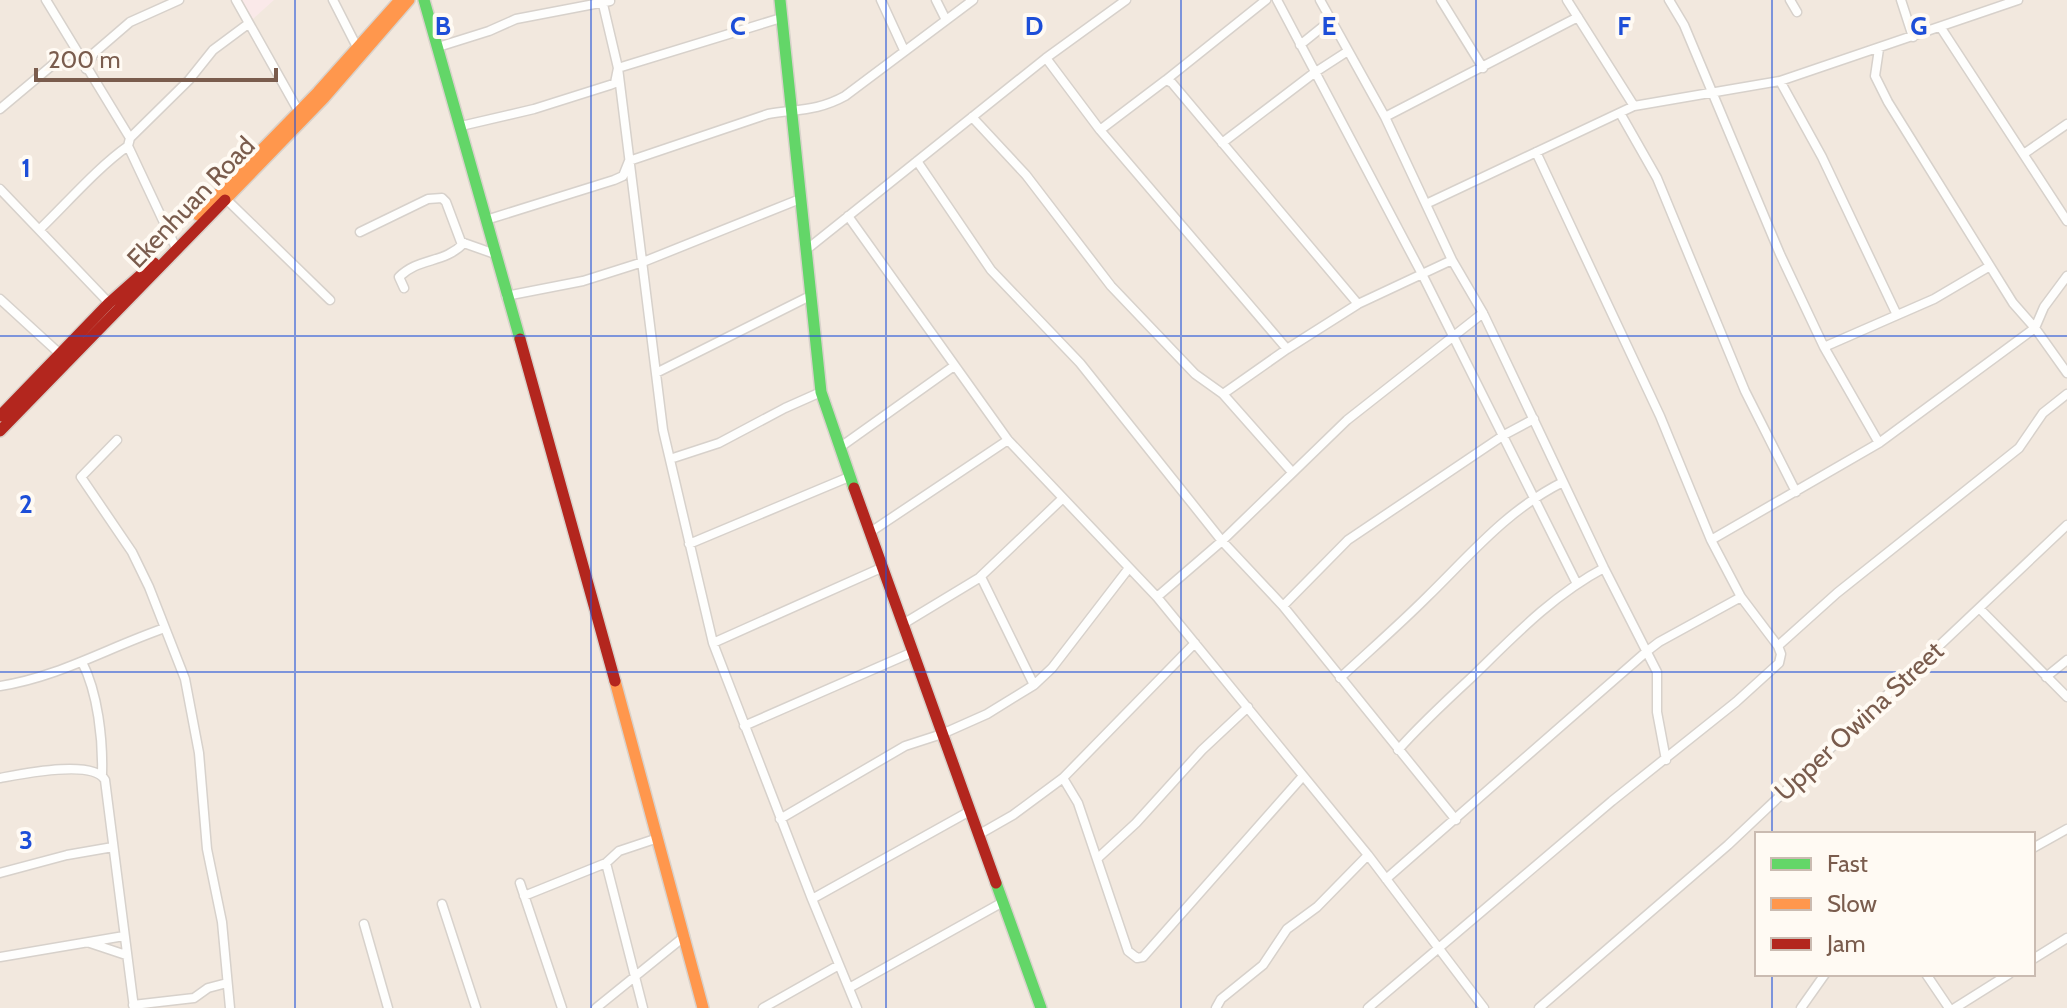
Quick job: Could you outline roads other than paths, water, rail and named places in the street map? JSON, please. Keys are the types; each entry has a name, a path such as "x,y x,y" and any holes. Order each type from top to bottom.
{"street":[{"path":"46,0 129,142 175,246"},
{"path":"86,69 94,53 130,22 179,0"},
{"path":"236,0 299,112"},
{"path":"333,0 358,49"},
{"name":"Ekenhuan Road","path":"0,416 109,303 175,246 184,230 299,112 400,0"},
{"name":"Ekenhuan Road","path":"0,431 344,77 409,0"},
{"path":"424,0 703,1008"},
{"path":"602,0 618,68 656,373 670,459 713,643 857,1008"},
{"path":"780,0 821,392 881,568 1041,1008"},
{"path":"881,0 904,50"},
{"path":"936,0 946,20"},
{"path":"486,220 614,180 623,176 629,161 768,114 826,107 973,0"},
{"path":"806,250 1046,58 1126,0"},
{"path":"1100,130 1266,0"},
{"path":"1277,0 1422,274 1576,582"},
{"path":"1320,0 1385,117 1452,260 1483,313 1657,672 1657,712 1666,760"},
{"path":"1441,0 1483,68"},
{"path":"1567,0 1634,106"},
{"path":"1669,0 1684,25 1780,254 1824,347 1879,443"},
{"path":"1790,0 1797,12"},
{"path":"1901,0 1913,37"},
{"path":"1426,204 1634,106 1780,81 2018,0"},
{"path":"438,47 516,19 610,1"},
{"path":"1385,117 1578,17"},
{"path":"618,68 781,18"},
{"path":"1300,45 1331,20"},
{"path":"40,229 189,80 213,50 248,24"},
{"path":"1941,28 2067,221"},
{"path":"1879,49 1875,76 1888,102 2013,303 2067,373"},
{"path":"1222,143 1348,51"},
{"path":"0,109 62,57 77,53"},
{"path":"1046,58 1100,130 1287,349"},
{"path":"461,126 534,109 610,85 615,83 618,68"},
{"path":"1166,80 1172,83 1358,304"},
{"path":"1780,81 1822,157 1897,315"},
{"path":"1620,113 1657,178 1745,391 1796,492"},
{"path":"972,117 1026,175 1111,286 1195,374 1223,394 1292,472"},
{"path":"2025,153 2067,124"},
{"path":"1368,1008 1772,670 1779,663 1781,654 1741,597 1711,540 1654,402 1536,152"},
{"path":"917,161 991,270 1080,363 1222,541 1283,606 1456,820"},
{"path":"0,189 109,303"},
{"path":"225,198 330,300"},
{"path":"360,232 428,199 442,198 464,243 495,254"},
{"path":"506,296 583,281 643,262 800,199"},
{"path":"848,216 1008,440 1157,597 1368,855 1484,1008"},
{"path":"404,288 399,277 415,264 442,259 464,243"},
{"path":"1223,394 1358,304 1452,260"},
{"path":"1824,347 1934,299 1990,266"},
{"path":"1711,540 1879,443 2035,328 2044,307 2067,276"},
{"path":"656,373 812,295"},
{"path":"0,299 60,354"},
{"path":"1157,597 1222,541 1347,420 1483,313"},
{"path":"839,448 954,366"},
{"path":"670,459 719,443 773,413 821,392"},
{"path":"1778,646 1837,593 2019,448 2043,413 2067,394"},
{"path":"1283,606 1348,540 1504,435 1534,419"},
{"path":"117,440 81,477 132,552 185,679 196,738 207,849 222,922 230,1008"},
{"path":"869,533 1008,440"},
{"path":"689,544 849,477"},
{"path":"1340,678 1495,527 1535,496 1563,482"},
{"path":"903,624 981,577 1063,498"},
{"name":"Upper Owina Street","path":"1539,1008 1728,845 2067,525"},
{"path":"713,643 881,568"},
{"path":"780,819 905,746 987,714 1034,685 1052,668 1129,568"},
{"path":"1398,750 1424,720 1523,626 1576,582 1604,568"},
{"path":"981,577 1034,685"},
{"path":"1386,879 1646,652 1741,597"},
{"path":"1979,608 2067,697"},
{"path":"0,686 66,669 165,628"},
{"path":"978,835 1013,815 1063,778 1195,643"},
{"path":"744,726 913,652"},
{"path":"2046,677 2067,660"},
{"path":"82,662 89,676 103,741 102,774 133,1006 194,998 208,988 227,983"},
{"path":"1098,858 1248,707"},
{"path":"0,778 64,769 94,770 102,774"},
{"path":"1063,778 1078,803 1128,951 1137,958 1143,957 1303,776"},
{"path":"812,899 970,811"},
{"path":"2035,847 2067,829"},
{"path":"524,896 606,863 619,851 658,838"},
{"path":"0,873 67,855 113,847"},
{"path":"1216,1008 1221,999 1263,965 1287,929 1317,907 1368,855"},
{"path":"606,863 643,1008"},
{"path":"520,883 562,1008"},
{"path":"849,988 1003,902"},
{"path":"442,904 476,1008"},
{"path":"364,924 388,1008"},
{"path":"0,957 124,936"},
{"path":"596,1008 685,936"},
{"path":"2035,958 2067,938"},
{"path":"89,943 126,955"},
{"path":"763,1008 839,965"},
{"path":"1801,1008 1824,976"},
{"path":"1928,976 1952,1008 2006,976"}]}
